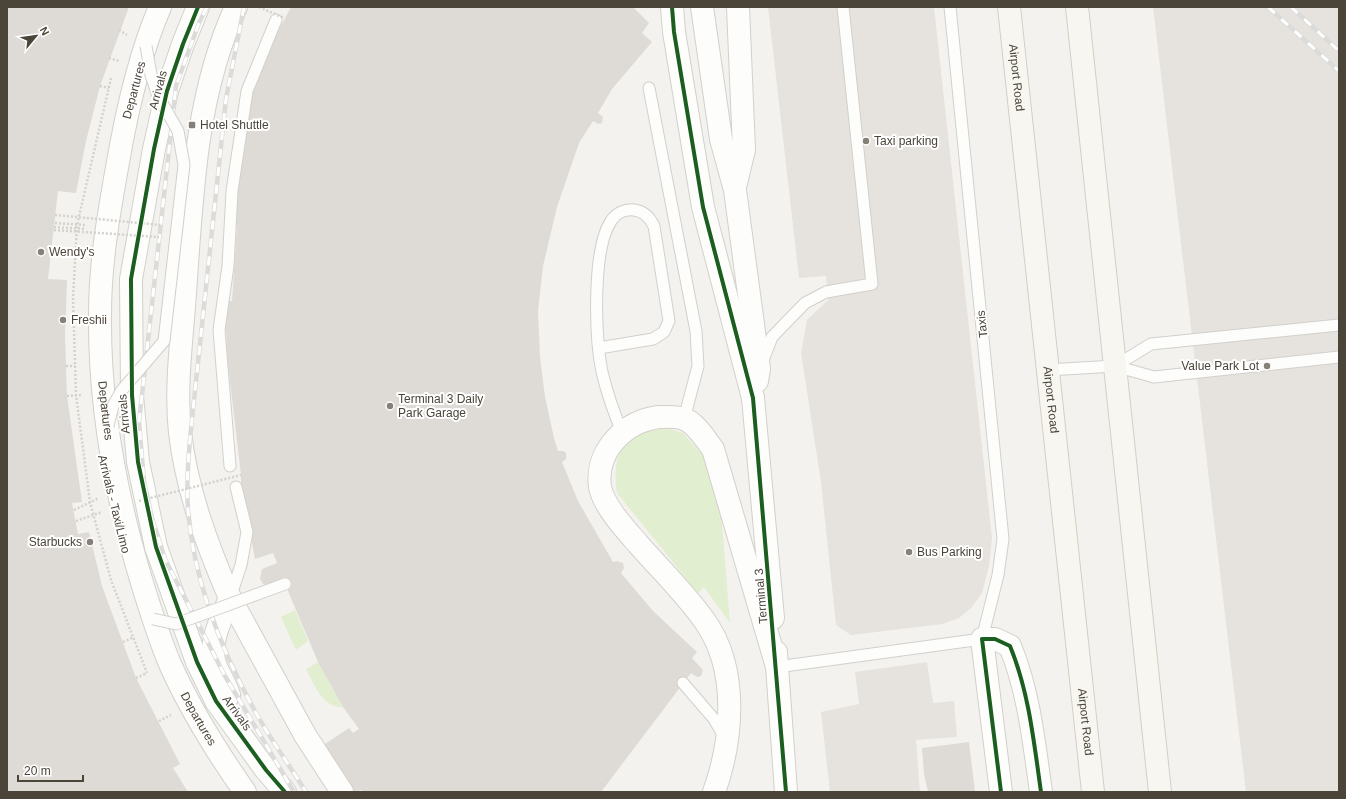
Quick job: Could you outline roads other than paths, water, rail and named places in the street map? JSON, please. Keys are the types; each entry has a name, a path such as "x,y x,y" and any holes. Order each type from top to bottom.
{"main road":[{"name":"Airport Road","path":"1009,7 1093,792"},
{"path":"1077,7 1160,792"}],"street":[{"name":"Arrivals - Taxi/Limo","path":"151,7 124,92 102,189 102,228 90,354 101,450 119,531 152,642 178,696 214,761 239,788"},
{"name":"Departures","path":"160,7 136,78 102,228 100,313 104,392 113,462 130,543 153,619 171,665 200,723 239,788"},
{"name":"Arrivals","path":"198,7 183,44 167,91 154,149 132,279 132,395 138,462 156,547 196,662 216,702 266,770 285,792"},
{"path":"236,7 227,26 211,79 194,162 178,389 180,433 198,519 230,598 305,735 342,792"},
{"path":"672,7 674,32 702,207 753,398"},
{"path":"702,7 721,139 735,190 759,369 753,398"},
{"path":"735,190 744,150 738,7"},
{"name":"Terminal 3","path":"753,398 777,667 786,792"},
{"path":"714,792 722,764 729,712 728,681 716,639 705,620 620,524 606,502 600,488 600,473 604,456 614,440 630,426 649,419 666,417 684,419 700,432 713,449 777,667"},
{"path":"230,598 216,634 214,662 228,692 239,732"},
{"path":"1001,792 982,639 995,639 1010,646 1018,667 1033,736 1041,792"},
{"path":"266,770 272,792"}],"lane":[{"path":"759,369 772,337 805,303 826,292 872,284 843,7"},
{"name":"Taxis","path":"950,7 1003,539 998,575 982,639"},
{"path":"230,466 219,330 228,266 232,191 246,91 280,19"},
{"path":"108,426 113,406 122,390 164,342 184,165 178,131 158,96 151,75 146,46"},
{"path":"649,88 696,330 698,366 684,419"},
{"path":"599,348 653,339 664,332 669,321 654,226 651,219 638,210 630,209 616,214 607,228 597,292 599,348 602,371 614,412 622,432"},
{"path":"1115,366 1151,344 1339,325"},
{"path":"1048,370 1115,366 1154,377 1339,357"},
{"path":"230,598 241,565 247,532 236,487"},
{"path":"153,619 176,624 285,584"},
{"path":"777,667 982,639"},
{"path":"683,683 714,719 726,740"}],"railway":[{"path":"207,7 199,23 176,86 139,422 144,481 152,518 165,559 225,676 294,792"},
{"path":"244,7 226,99 190,442 187,499 191,537 196,563 211,615 231,665 256,713 306,792"},
{"path":"1268,7 1339,71"},
{"path":"1291,7 1339,51"}],"place":[{"name":"Hotel Shuttle","path":"192,125"},
{"name":"Taxi parking","path":"866,141"},
{"name":"Wendy's","path":"41,252"},
{"name":"Freshii","path":"63,320"},
{"name":"Value Park Lot","path":"1267,366"},
{"name":"Terminal 3 Daily Park Garage","path":"390,406"},
{"name":"Starbucks","path":"90,542"},
{"name":"Bus Parking","path":"909,552"}]}
